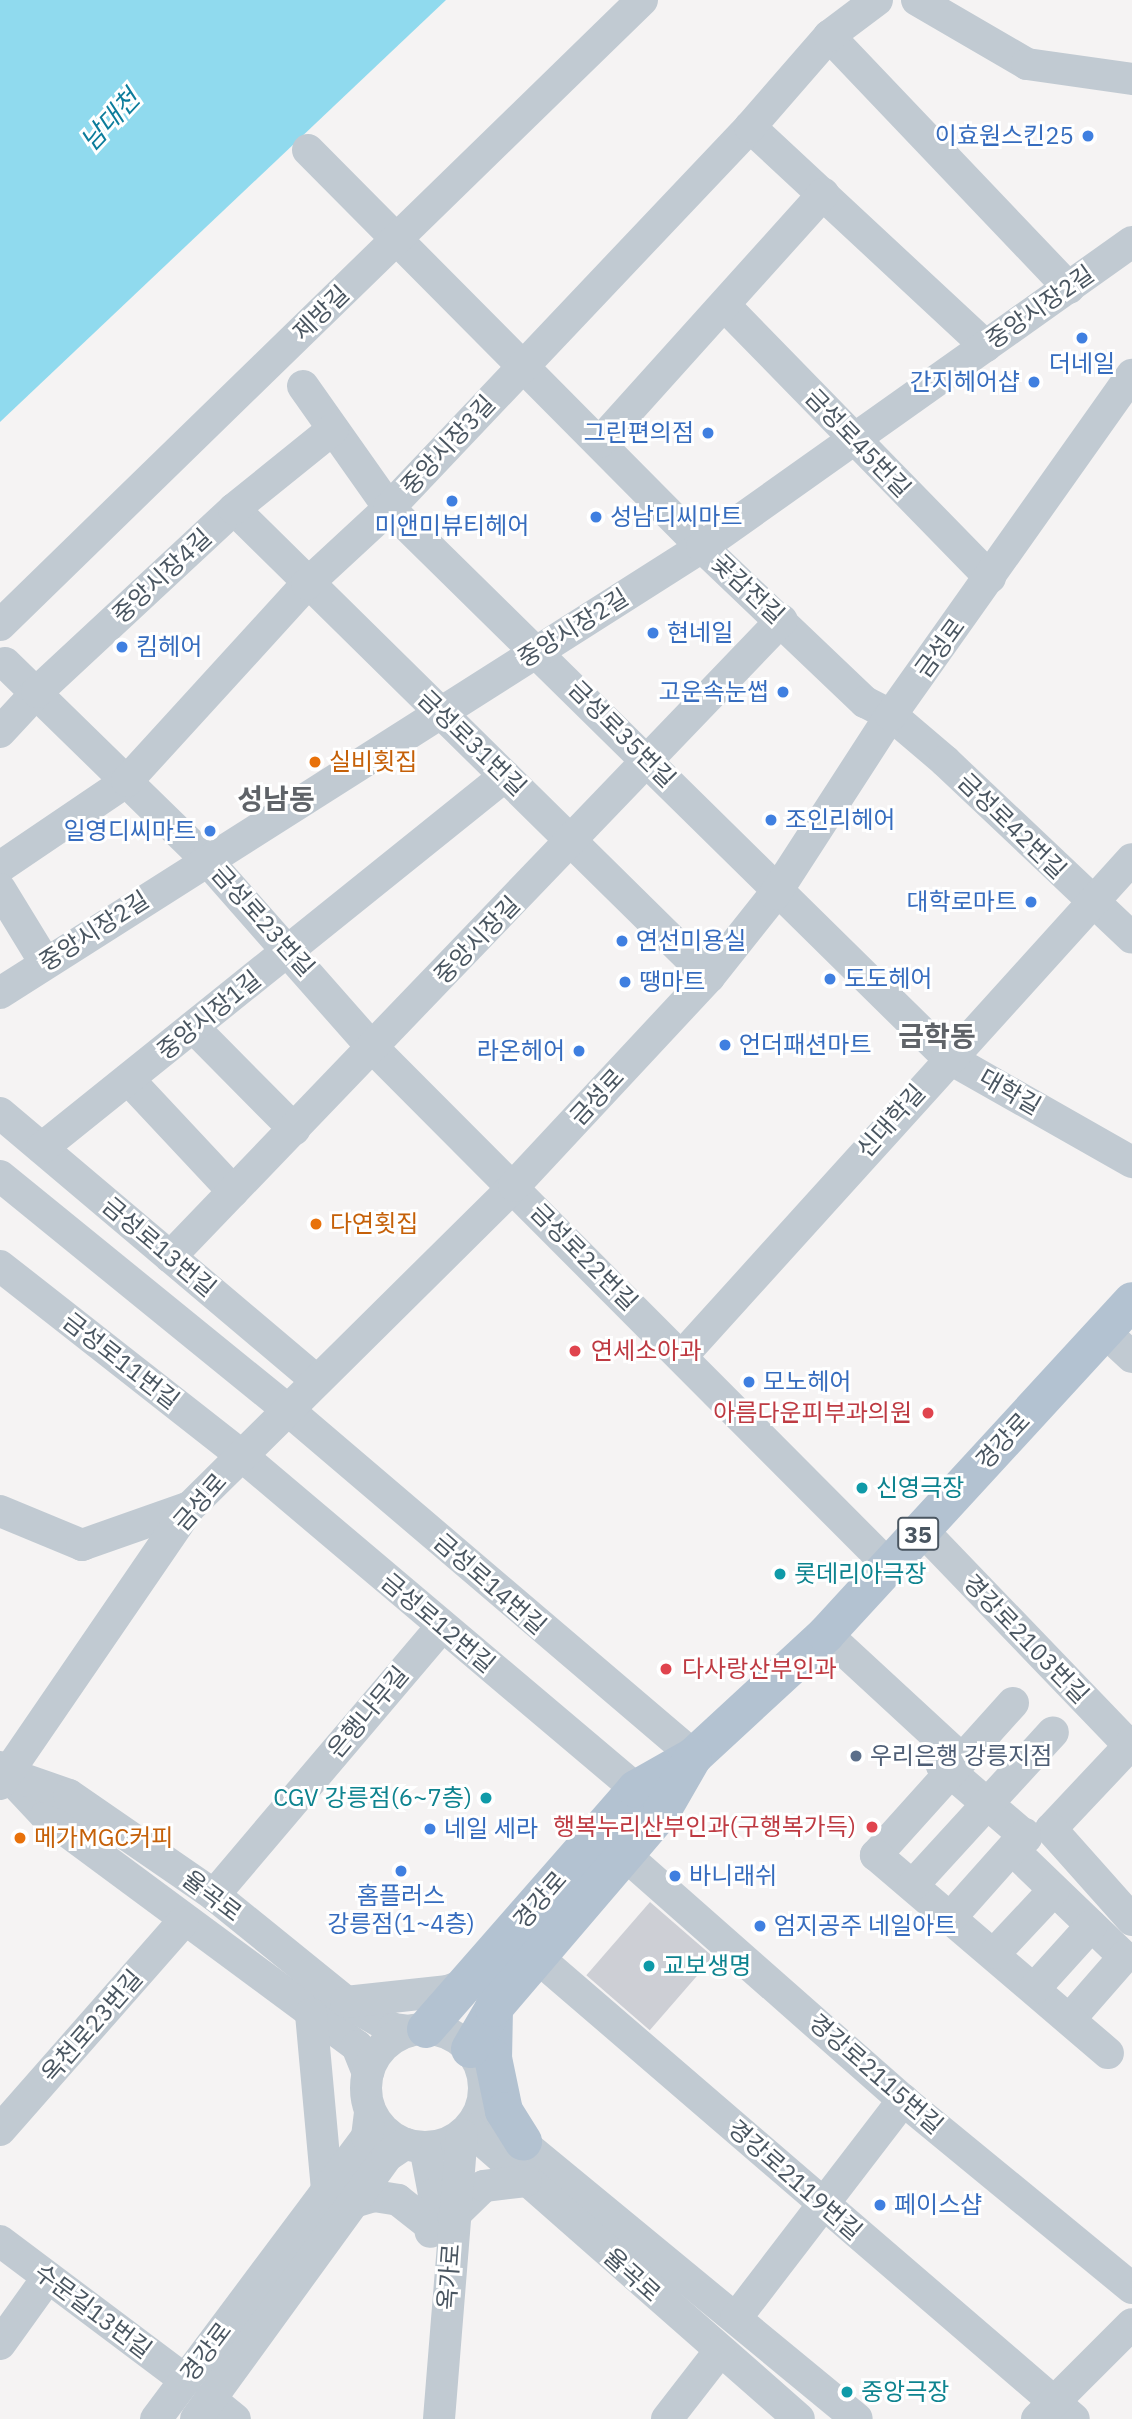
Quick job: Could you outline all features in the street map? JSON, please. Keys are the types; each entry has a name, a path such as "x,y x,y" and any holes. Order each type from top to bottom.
{"main road":[{"name":"경강로","path":"470,2049 482,1996 636,1789 694,1756 826,1634 1132,1301"},
{"name":"경강로","path":"417,2030 482,1996 537,1957 662,1811 694,1756"},
{"path":"482,1996 504,2111 523,2142"}],"street":[{"name":"제방길","path":"0,625 642,0"},
{"name":"중앙시장3길","path":"0,867 127,780 307,584 389,508 750,128 829,36 877,0"},
{"path":"916,0 1027,64 1132,79"},
{"path":"829,36 1069,288"},
{"path":"750,128 986,346"},
{"name":"곶감전길","path":"308,150 399,237 702,547 782,620 865,702 891,715"},
{"path":"600,442 726,307 823,194"},
{"name":"중앙시장2길","path":"0,993 44,961 702,547 1132,242"},
{"name":"금성로45번길","path":"726,307 990,578"},
{"name":"금성로","path":"2,1775 190,1507 514,1186 709,976 775,894 891,715 1132,375"},
{"name":"금성로35번길","path":"303,386 389,508 648,760 775,894"},
{"name":"중앙시장4길","path":"0,732 37,692 234,509 333,429"},
{"name":"금성로31번길","path":"234,509 307,584 709,976"},
{"name":"중앙시장길","path":"170,1257 573,841 782,620"},
{"name":"금성로23번길","path":"5,663 206,859 290,949 372,1047 514,1186"},
{"name":"금성로42번길","path":"891,715 1089,902 1132,938"},
{"name":"중앙시장1길","path":"42,1148 130,1081 193,1027 505,776"},
{"name":"신대학길","path":"682,1356 947,1057 1132,859"},
{"path":"0,889 44,961"},
{"name":"대학길","path":"775,894 947,1057 1132,1162"},
{"path":"193,1027 294,1129"},
{"path":"130,1081 233,1191"},
{"name":"금성로13번길","path":"0,1113 317,1381"},
{"name":"금성로14번길","path":"0,1176 288,1410 694,1756"},
{"name":"금성로22번길","path":"514,1186 890,1567"},
{"name":"금성로11번길","path":"0,1266 242,1456"},
{"path":"1104,1331 1132,1357"},
{"name":"금성로12번길","path":"242,1456 636,1789"},
{"path":"0,1511 82,1545 190,1507"},
{"name":"경강로2103번길","path":"922,1530 1131,1746"},
{"name":"은행나무길","path":"214,1895 442,1626"},
{"path":"826,1634 954,1752 942,1765 988,1801 1024,1835"},
{"path":"1013,1703 876,1856 995,1953 1108,2053"},
{"path":"913,1885 1053,1732"},
{"path":"1131,1746 1051,1829 1132,1920"},
{"path":"951,1917 1086,1765"},
{"name":"율곡로","path":"2,1775 69,1794 214,1895 346,2002 393,2029 417,2030"},
{"name":"율곡로","path":"2,1775 46,1816 183,1922 357,2046 368,2073"},
{"path":"1024,1835 1014,1851 1124,1957 1070,2019"},
{"name":"경강로2115번길","path":"625,1855 904,2100 1132,2288"},
{"path":"995,1953 1054,1890"},
{"name":"옥천로23번길","path":"0,2130 183,1922"},
{"path":"1035,1988 1091,1926"},
{"name":"경강로2119번길","path":"537,1957 821,2201 1055,2413"},
{"path":"346,2002 449,1991 482,1996"},
{"path":"311,2014 340,2196 374,2196 398,2200 442,2221 484,2186 526,2181"},
{"path":"471,2122 480,2065 470,2049 450,2035 417,2030 383,2047 368,2073 370,2111 391,2137 415,2146 471,2122 493,2119 857,2419"},
{"path":"736,2318 821,2201 904,2100"},
{"name":"경강로","path":"203,2409 340,2196 367,2137 370,2111"},
{"name":"율곡로","path":"471,2122 526,2181 799,2419"},
{"name":"옥가로","path":"419,2419 442,2221 471,2122"},
{"name":"경강로","path":"156,2419 340,2196 387,2156 415,2146"},
{"name":"옥가로","path":"415,2146 442,2221 439,2419"},
{"name":"수문길13번길","path":"0,2241 185,2381"},
{"path":"0,2344 48,2277"},
{"path":"1055,2413 1132,2324"},
{"path":"667,2419 719,2352"},
{"path":"203,2409 236,2419"}],"water":[{"name":"남대천","path":"0,0 446,0 0,422"}],"building":[{"name":"교보생명","path":"650,1902 713,1957 650,2030 586,1975"}],"place":[{"name":"이효원스킨25","path":"1088,136"},
{"name":"더네일","path":"1082,338"},
{"name":"간지헤어샵","path":"1034,382"},
{"name":"그린편의점","path":"708,433"},
{"name":"미앤미뷰티헤어","path":"452,501"},
{"name":"성남디씨마트","path":"596,517"},
{"name":"현네일","path":"653,633"},
{"name":"킴헤어","path":"122,647"},
{"name":"고운속눈썹","path":"783,692"},
{"name":"실비횟집","path":"315,762"},
{"name":"조인리헤어","path":"771,820"},
{"name":"일영디씨마트","path":"210,831"},
{"name":"대학로마트","path":"1031,902"},
{"name":"연선미용실","path":"622,941"},
{"name":"도도헤어","path":"830,979"},
{"name":"땡마트","path":"625,982"},
{"name":"언더패션마트","path":"725,1045"},
{"name":"라온헤어","path":"579,1051"},
{"name":"다연횟집","path":"316,1224"},
{"name":"연세소아과","path":"575,1351"},
{"name":"모노헤어","path":"749,1382"},
{"name":"아름다운피부과의원","path":"928,1413"},
{"name":"신영극장","path":"862,1488"},
{"name":"롯데리아극장","path":"780,1574"},
{"name":"다사랑산부인과","path":"666,1669"},
{"name":"우리은행 강릉지점","path":"856,1756"},
{"name":"CGV 강릉점(6~7층)","path":"486,1798"},
{"name":"행복누리산부인과(구행복가득)","path":"872,1827"},
{"name":"네일 세라","path":"430,1829"},
{"name":"메가MGC커피","path":"20,1838"},
{"name":"홈플러스 강릉점(1~4층)","path":"401,1871"},
{"name":"바니래쉬","path":"675,1876"},
{"name":"엄지공주 네일아트","path":"760,1926"},
{"name":"교보생명","path":"649,1966"},
{"name":"페이스샵","path":"880,2205"},
{"name":"중앙극장","path":"847,2392"}],"district":[{"name":"성남동","path":"276,799"},
{"name":"금학동","path":"937,1036"}]}
